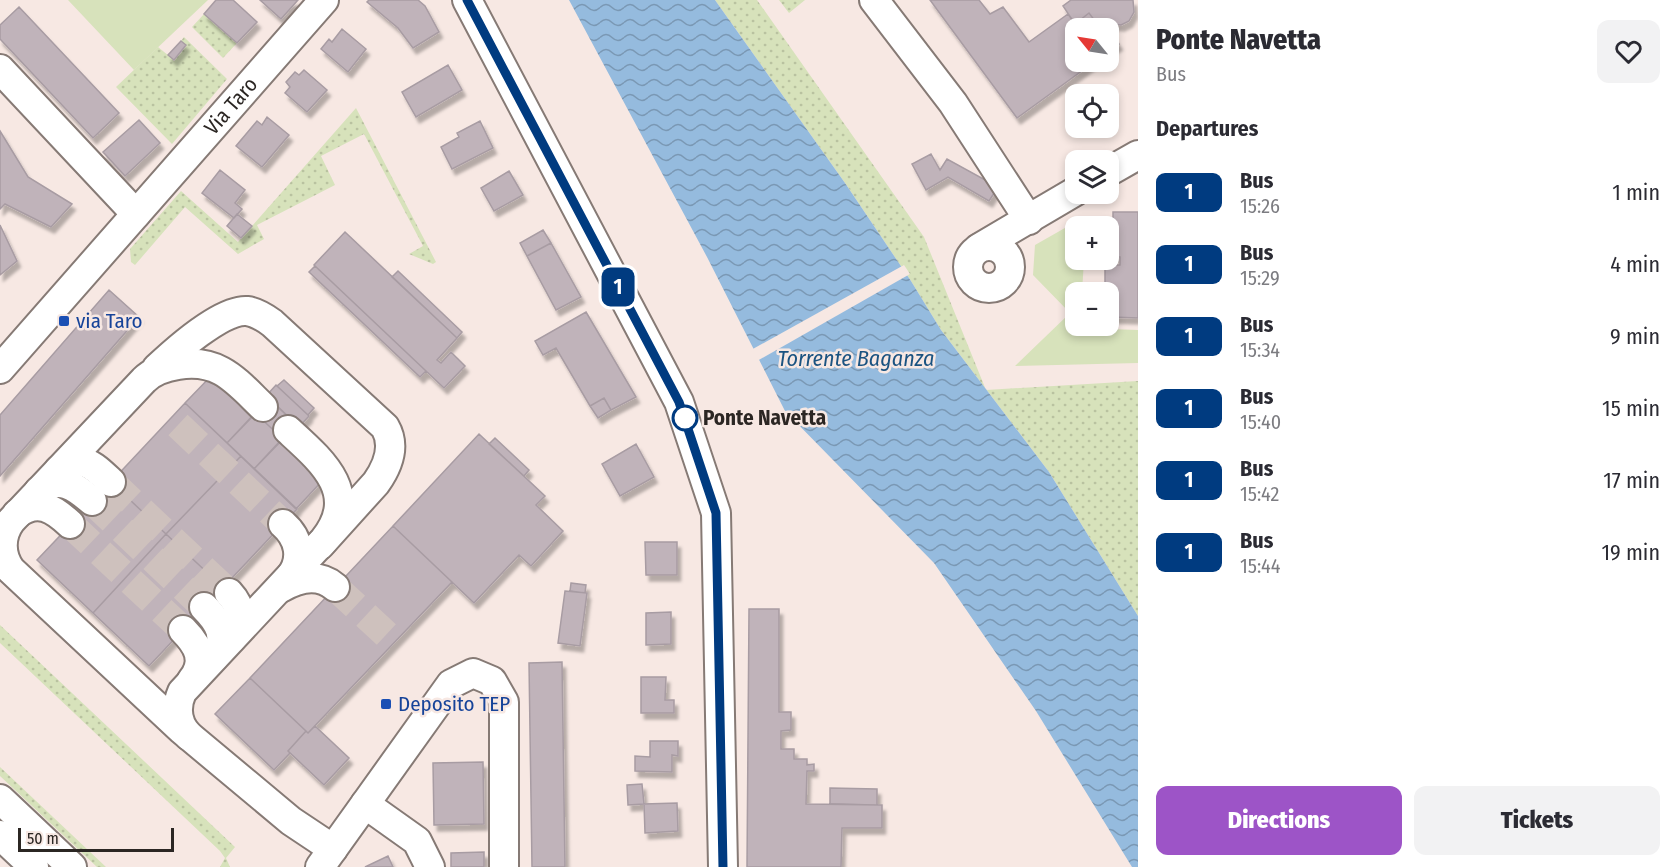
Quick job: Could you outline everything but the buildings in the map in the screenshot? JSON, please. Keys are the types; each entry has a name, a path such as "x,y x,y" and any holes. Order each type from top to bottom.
{"street":[{"name":"Via Taro","path":"0,369 324,0"},
{"path":"467,0 679,402 716,513 723,867"},
{"path":"874,0 953,103 1023,223"},
{"path":"0,69 136,214"},
{"path":"1119,166 1138,155"},
{"path":"992,251 1023,223 1065,198"},
{"path":"192,680 376,483 384,472 392,448 390,435 385,427 272,322 258,314 245,311 225,316 173,353 144,380 17,514 3,534 2,550 6,564 191,737 291,821 327,858 451,684 473,673 492,681 504,702 504,867"},
{"path":"144,380 167,367 202,363 224,371 263,407"},
{"path":"288,430 321,461 332,476 338,492 336,518 329,534 320,545"},
{"path":"39,491 49,484 62,483 101,491 96,468 81,461 73,461 59,470"},
{"path":"17,514 28,507 41,505 53,509 70,524"},
{"path":"280,587 297,565 298,548 293,535 283,524"},
{"path":"280,587 307,579 324,579 336,587"},
{"path":"223,648 237,632 241,619 238,605 229,593"},
{"path":"204,607 216,619 222,631 221,645 223,648"},
{"path":"183,630 194,642 200,654 199,668 180,697 178,710 181,724 191,737"},
{"path":"0,799 72,867"},
{"path":"365,804 417,841 430,867"},
{"path":"0,822 48,867"},
{"path":"0,835 34,867"}],"green space":[{"path":"68,0 208,0 134,70"},
{"path":"715,0 757,0 924,237 985,388 941,330 845,183"},
{"path":"779,0 805,0 789,13"},
{"path":"204,14 237,43 223,58 192,27"},
{"path":"184,37 227,79 172,144 116,87 158,47 174,60 186,46 181,41"},
{"path":"356,108 436,262 433,264 409,254 423,246 364,134 321,156 335,185 257,225 264,239 238,254 185,207 135,265 131,262 130,249 181,191 238,242"},
{"path":"1065,228 1065,270 1083,270 1083,282 1065,282 1065,308 1033,275 1035,245"},
{"path":"1065,318 1065,336 1119,336 1119,329 1138,330 1138,363 1015,366"},
{"path":"1138,381 1138,616 1049,472 987,390"},
{"path":"0,625 235,847 226,858 230,867 220,867 225,858 220,851 0,643"},
{"path":"0,767 106,867 97,867 0,776"}],"water":[{"name":"Torrente Baganza","path":"569,0 715,0 845,183 941,330 1049,472 1138,616 1138,867 1132,867 1036,711 934,563 785,411 707,257"}],"pier":[{"path":"904,265 910,274 757,361 751,350"}],"tunnel":[{"path":"178,425 283,524"},
{"path":"111,482 229,593"},
{"path":"92,501 204,607"},
{"path":"70,524 183,630"},
{"path":"335,587 390,638"}],"bus line":[{"name":"1","path":"467,0 679,402 716,513 723,867"}],"place":[{"name":"via Taro","path":"64,321"},
{"name":"Ponte Navetta","path":"685,418"},
{"name":"Deposito TEP","path":"386,704"}]}
